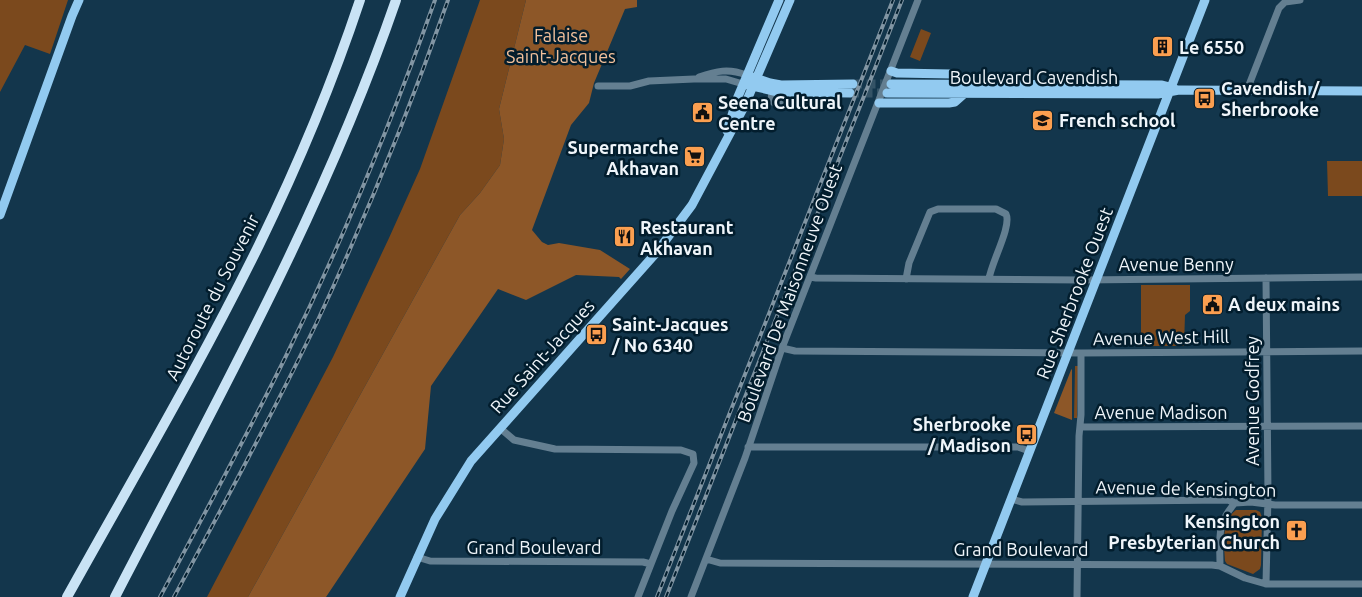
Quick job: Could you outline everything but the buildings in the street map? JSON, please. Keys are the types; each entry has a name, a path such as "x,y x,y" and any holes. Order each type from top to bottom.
{"highway":[{"name":"Autoroute du Souvenir","path":"67,597 206,346 262,238 316,119 360,0"},
{"path":"115,597 302,231 348,126 396,0"}],"main road":[{"path":"72,16 75,0"},
{"path":"0,215 72,16 80,0"},
{"name":"Rue Saint-Jacques","path":"723,146 734,104 779,0"},
{"name":"Rue Saint-Jacques","path":"400,597 431,527 450,492 472,462 668,239 698,195 744,107 790,0"},
{"name":"Rue Sherbrooke Ouest","path":"972,597 1096,280 1173,90 1205,0"},
{"name":"Boulevard Cavendish","path":"889,81 897,73 951,74 957,76 964,84 1162,84 1173,90"},
{"path":"744,80 772,92 851,88 754,83"},
{"name":"Boulevard Cavendish","path":"889,81 964,94 1158,94 1173,90 1362,90"},
{"path":"878,103 949,103 955,102 964,94"}],"street":[{"name":"Boulevard De Maisonneuve Ouest","path":"691,597 748,447 782,348 878,103 889,81 918,0"},
{"path":"1247,90 1278,8 1285,2 1300,0"},
{"path":"598,86 630,86 649,81 694,79 744,80"},
{"path":"772,92 771,100 774,103 838,103"},
{"path":"906,279 909,263 930,212 938,209 996,209 1006,214 1008,222 989,279"},
{"name":"Avenue Benny","path":"810,277 1096,280 1362,277"},
{"name":"Avenue Godfrey","path":"1266,278 1268,504 1266,584"},
{"name":"Avenue West Hill","path":"782,348 795,351 1068,353 1362,351"},
{"path":"1077,597 1082,353"},
{"name":"Avenue Madison","path":"1080,427 1362,426"},
{"path":"500,428 514,440 555,449 682,450 693,454 694,463 638,597"},
{"path":"748,447 1018,447 1029,451"},
{"name":"Avenue de Kensington","path":"1011,499 1022,502 1228,500 1235,503 1362,505"},
{"path":"1220,566 1220,528 1235,503"},
{"name":"Grand Boulevard","path":"417,557 430,561 643,562 651,564"},
{"name":"Grand Boulevard","path":"706,560 720,563 1220,566 1245,578 1266,584 1362,584"}],"shaded area":[{"path":"0,0 68,0 50,54 25,45 0,92"},
{"path":"480,0 526,0 499,109 504,139 500,165 480,193 460,215 248,597 207,597 333,357 389,238 420,169"},
{"path":"921,29 931,33 920,61 910,57"},
{"path":"1327,161 1362,161 1362,196 1328,196"},
{"path":"1141,285 1190,285 1190,311 1185,315 1184,346 1141,346"},
{"path":"1075,366 1078,366 1077,418 1074,418"},
{"path":"1236,510 1256,510 1260,512 1262,517 1261,565 1260,569 1253,574 1227,564 1225,561 1224,534 1228,520"}],"green space":[{"name":"Falaise Saint-Jacques","path":"526,0 637,0 637,7 625,9 594,83 589,103 571,125 532,230 542,242 548,245 559,243 600,250 630,269 621,279 619,277 576,275 526,300 498,289 431,386 425,449 326,597 248,597 460,215 480,193 500,165 504,139 499,109"},
{"path":"1072,369 1072,420 1054,413"}],"tunnel":[{"path":"853,84 891,84"},
{"path":"850,93 887,93"}],"railway":[{"path":"160,597 255,417 307,312 347,224 384,135 435,0"},
{"path":"174,597 265,426 317,322 370,203 403,122 448,0"},
{"path":"657,597 893,0"},
{"path":"666,597 902,0"}],"place":[{"name":"Le 6550","path":"1163,47"},
{"name":"Cavendish / Sherbrooke","path":"1205,98"},
{"name":"Seena Cultural Centre","path":"702,112"},
{"name":"French school","path":"1043,120"},
{"name":"Supermarche Akhavan","path":"695,157"},
{"name":"Restaurant Akhavan","path":"624,237"},
{"name":"A deux mains","path":"1212,304"},
{"name":"Saint-Jacques / No 6340","path":"596,334"},
{"name":"Sherbrooke / Madison","path":"1027,434"},
{"name":"Kensington Presbyterian Church","path":"1296,531"}]}
